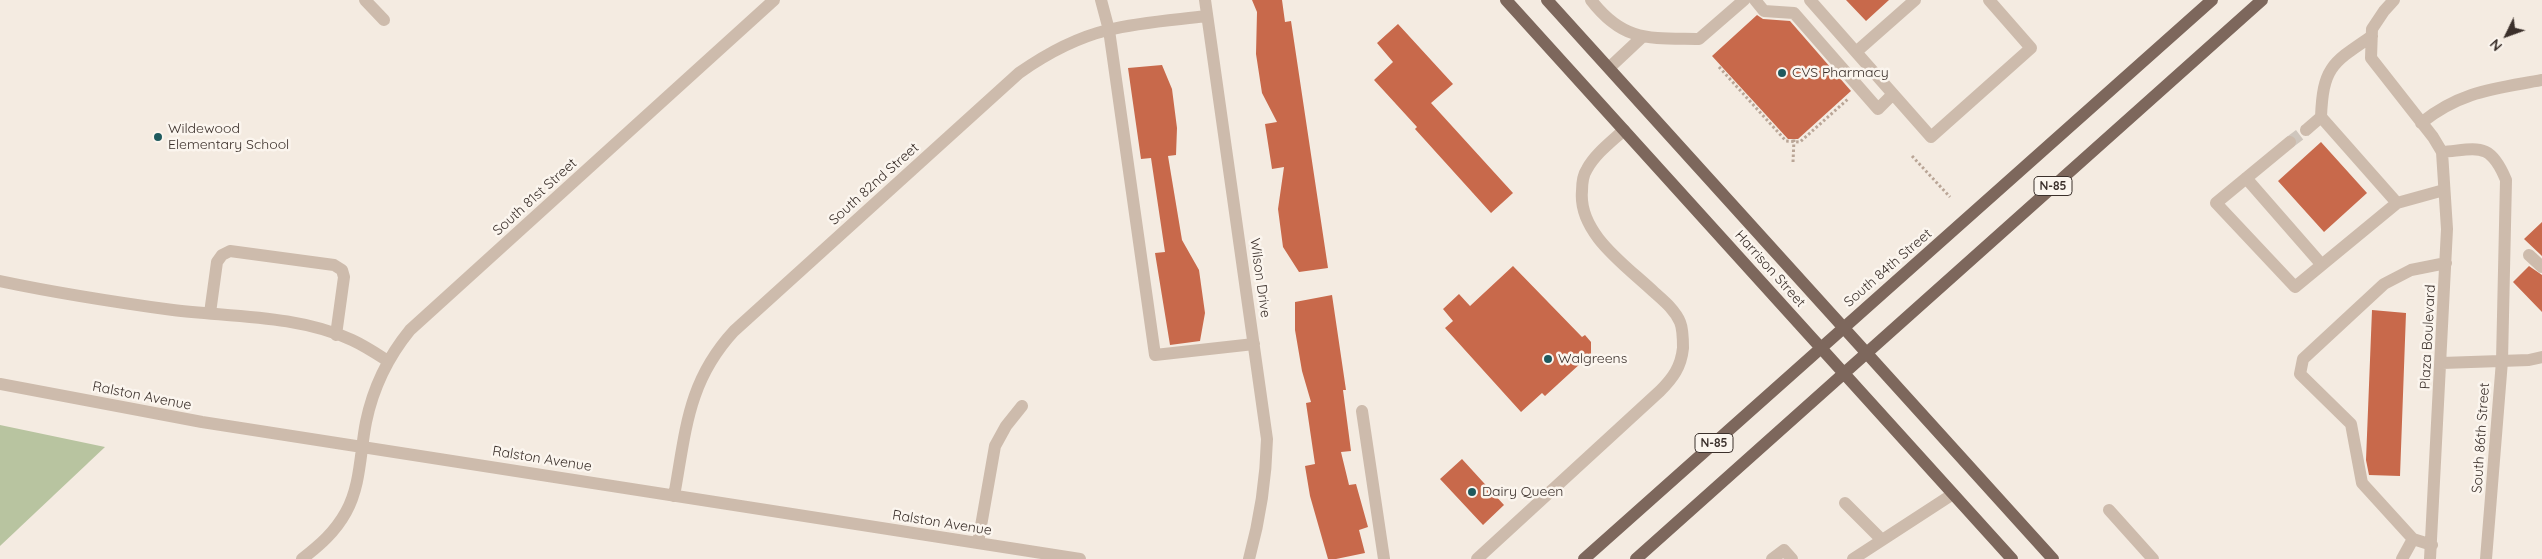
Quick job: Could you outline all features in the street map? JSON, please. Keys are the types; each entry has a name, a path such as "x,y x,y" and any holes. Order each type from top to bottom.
{"main road":[{"name":"Harrison Street","path":"1506,0 2012,559"},
{"name":"Harrison Street","path":"1547,0 2053,559"},
{"name":"South 84th Street","path":"1584,559 2212,0"},
{"name":"N-85","path":"1636,559 1843,372 2262,0"}],"street":[{"path":"365,0 384,20"},
{"name":"South 81st Street","path":"302,559 331,535 346,511 359,472 366,422 376,387 388,361 410,330 774,0"},
{"path":"1101,0 1109,30 1144,291 1155,355 1254,344"},
{"name":"Wilson Drive","path":"1205,0 1267,439 1266,477 1257,529 1249,559"},
{"path":"1591,0 1604,17 1641,38 1699,40 1744,0"},
{"path":"1754,0 1764,11 1794,13 1878,109 1893,94"},
{"path":"1810,0 1931,137 2031,48 1989,0"},
{"path":"1856,52 1916,0"},
{"path":"2394,0 2372,29 2371,58 2442,152"},
{"name":"South 82nd Street","path":"674,496 691,401 710,361 734,331 1019,73 1044,56 1074,41 1109,30 1207,16"},
{"path":"2306,130 2321,118 2325,77 2341,57 2372,36"},
{"path":"1609,68 1641,38"},
{"path":"2421,123 2435,112 2470,94 2542,80"},
{"path":"2321,118 2397,203"},
{"path":"1477,559 1664,387 1680,364 1683,340 1680,322 1669,306 1604,244 1590,227 1582,206 1582,183 1586,170 1595,157 1624,130"},
{"path":"2290,142 2216,203 2295,287 2397,203 2444,190"},
{"name":"South 86th Street","path":"2442,152 2480,149 2498,159 2506,180 2502,361 2486,559"},
{"name":"Plaza Boulevard","path":"2430,559 2448,229 2442,152"},
{"path":"2246,178 2322,265"},
{"path":"210,313 217,262 230,251 334,265 342,270 344,277 336,335"},
{"path":"2530,255 2542,267"},
{"path":"2432,545 2413,539 2362,483 2351,424 2300,374 2302,359 2384,284 2411,270 2446,263"},
{"path":"0,281 74,296 315,327 352,340 388,361"},
{"path":"2442,363 2502,361 2542,357"},
{"name":"Ralston Avenue","path":"0,384 202,422 1080,559"},
{"path":"978,544 995,446 1006,426 1022,406"},
{"path":"1362,411 1384,559"},
{"path":"1853,559 1953,494"},
{"path":"1845,503 1882,540"},
{"path":"2109,510 2153,559"},
{"path":"2402,559 2413,539"},
{"path":"1772,559 1784,550 1792,559"}],"path":[{"path":"1719,67 1786,141 1794,140 1800,142 1847,98 1853,105"},
{"path":"1793,162 1794,140"},
{"path":"1912,156 1950,197"}],"green space":[{"path":"0,425 105,447 0,546"}],"building":[{"path":"1252,0 1282,0 1285,22 1291,21 1328,268 1299,272 1283,247 1278,209 1284,167 1272,169 1265,124 1277,122 1262,93 1256,54 1257,12"},
{"path":"1846,0 1889,0 1866,21"},
{"name":"CVS Pharmacy","path":"1757,15 1763,19 1790,21 1851,91 1798,139 1788,139 1712,56"},
{"path":"1398,24 1453,84 1431,103 1513,193 1491,213 1415,129 1417,127 1374,80 1393,62 1377,43"},
{"path":"1162,65 1172,89 1177,128 1176,155 1168,156 1182,240 1199,270 1205,313 1200,341 1170,345 1155,253 1165,252 1151,158 1141,159 1128,68"},
{"path":"2321,142 2367,193 2324,232 2278,181"},
{"path":"2542,222 2542,256 2524,239"},
{"name":"Walgreens","path":"1513,266 1582,337 1585,335 1591,342 1591,358 1583,365 1581,363 1545,396 1542,393 1521,412 1445,328 1453,321 1443,309 1459,294 1470,306"},
{"path":"2529,266 2542,275 2542,312 2513,282"},
{"path":"1332,295 1346,390 1343,390 1351,451 1341,452 1349,485 1356,484 1368,527 1359,530 1365,553 1328,559 1310,496 1305,466 1315,464 1306,403 1311,402 1302,371 1295,330 1295,302"},
{"path":"2372,310 2406,313 2400,476 2369,475 2366,460"},
{"name":"Dairy Queen","path":"1462,459 1504,505 1483,525 1440,479"}],"tunnel":[{"path":"2290,142 2306,130"}],"place":[{"name":"CVS Pharmacy","path":"1782,73"},
{"name":"Wildewood Elementary School","path":"158,137"},
{"name":"Walgreens","path":"1548,359"},
{"name":"Dairy Queen","path":"1472,492"}]}
